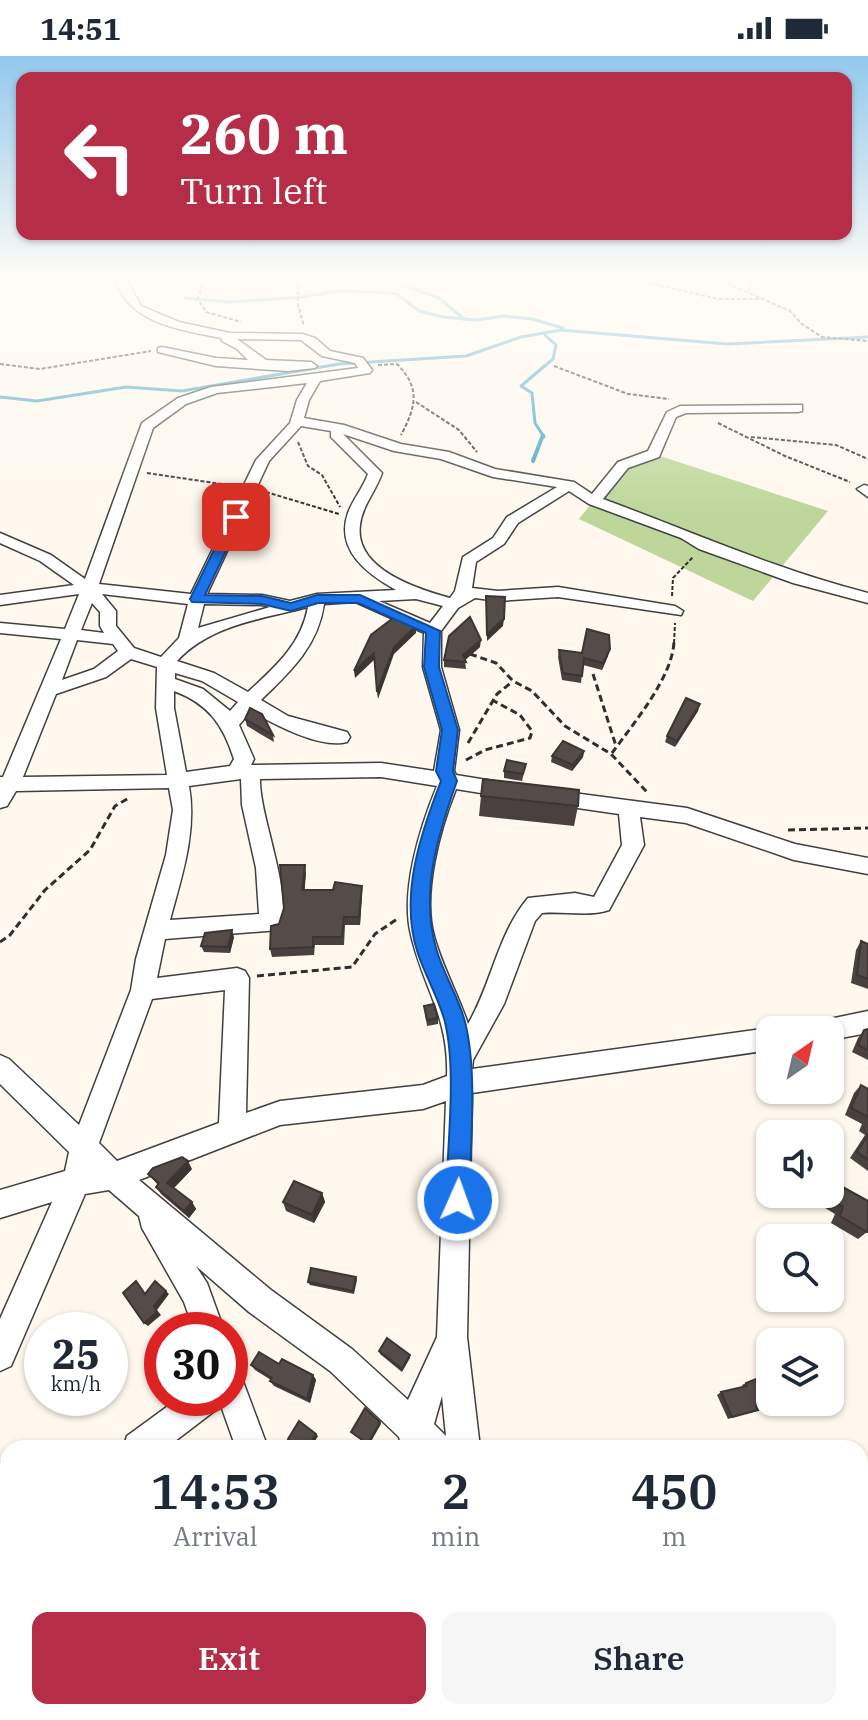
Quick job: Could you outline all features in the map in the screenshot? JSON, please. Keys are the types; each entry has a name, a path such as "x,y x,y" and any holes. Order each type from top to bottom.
{"street":[{"path":"192,357 216,362 307,366 336,357"},
{"path":"252,357 273,364"},
{"path":"343,357 354,358 366,366 363,371 215,390 182,401 147,426 90,588 49,690 3,790 150,784 244,772 446,772 687,816 794,852 868,866"},
{"path":"0,1355 76,1181 84,1146 143,990 177,855 183,810 165,708 166,672 187,640 197,599 263,460 292,427 316,378"},
{"path":"594,501 623,465 654,454 671,415 684,409 798,408"},
{"path":"292,427 339,428 390,445 444,455 493,473 569,485 594,501 686,535 704,546 799,580 868,598"},
{"path":"339,428 336,434 375,473 371,488 356,510 350,532 373,571 416,594 456,604 472,593 498,596 558,592 675,611"},
{"path":"463,1440 452,1337 461,1070 455,1022 422,935 419,909 430,827 446,772 450,730 432,667 433,631 463,591 469,560 499,541 512,520 569,485"},
{"path":"0,538 45,556 90,588 108,611 108,626 122,645"},
{"path":"0,600 90,588 197,599 262,600 291,607"},
{"path":"187,640 217,626 317,599 416,594"},
{"path":"231,722 247,700 276,674 309,636 317,599"},
{"path":"360,599 433,631"},
{"path":"0,628 69,634 122,645 207,699 231,722 244,759 248,796 268,880 271,923 156,930"},
{"path":"49,690 100,673 122,645"},
{"path":"166,672 208,677 260,710 298,727 340,737"},
{"path":"0,1204 76,1181 113,1176 280,1113 423,1097 461,1070 496,995 512,937 536,904 601,904 633,845 629,807"},
{"path":"143,990 237,978 232,1131"},
{"path":"844,1026 868,1022"},
{"path":"461,1070 756,1040"},
{"path":"0,1067 113,1176 260,1301 341,1360 419,1440"},
{"path":"145,1203 196,1294 202,1312"},
{"path":"422,1440 420,1409 452,1337"},
{"path":"150,1440 182,1416"},
{"path":"240,1416 249,1440"}],"path":[{"path":"0,364 40,369 119,357"},
{"path":"366,366 397,364 408,373 416,402 474,444 480,459 493,473"},
{"path":"554,366 628,394 666,398 700,409 721,425 866,491"},
{"path":"390,445 400,436 416,402"},
{"path":"292,427 308,466 322,475 329,492 352,522"},
{"path":"745,436 836,445 868,459"},
{"path":"611,754 648,703 674,653 675,611 669,584 674,574 704,546"},
{"path":"433,631 447,645 496,663 513,681 532,691 565,726 611,754 641,782 651,798"},
{"path":"593,674 616,746"},
{"path":"446,772 494,701 513,681"},
{"path":"446,772 485,750 530,738 532,731 520,715 494,701"},
{"path":"0,942 10,935 45,890 90,850 115,806 150,784"},
{"path":"775,829 868,828"},
{"path":"237,978 352,967 363,955 379,927 419,909"}],"green space":[{"path":"654,454 828,511 753,601 579,519 623,465"}],"building":[{"path":"486,596 505,597 504,619 487,634"},
{"path":"470,617 481,640 463,655 466,662 444,660 449,636"},
{"path":"393,618 416,626 394,647 377,692 374,653 354,671 371,635"},
{"path":"587,629 609,635 610,649 603,663 584,658 582,676 563,673 559,650 582,653"},
{"path":"686,698 700,704 677,741 667,736"},
{"path":"250,708 262,714 273,735 245,719"},
{"path":"563,741 584,751 573,765 552,756"},
{"path":"507,760 526,764 523,774 504,771"},
{"path":"483,779 579,790 578,806 481,796"},
{"path":"280,865 305,865 302,890 333,890 335,882 362,886 359,917 344,917 342,937 313,937 313,947 270,949 271,926 279,924 284,908"},
{"path":"232,930 228,947 201,946 205,933"},
{"path":"861,941 868,944 868,979 857,975"},
{"path":"434,1004 438,1018 427,1020 424,1006"},
{"path":"868,1029 868,1050 858,1045 864,1030"},
{"path":"861,1085 868,1089 868,1117 851,1108"},
{"path":"868,1135 868,1160 857,1152"},
{"path":"182,1157 188,1161 167,1183 192,1202 184,1211 156,1187 159,1183 148,1174 153,1168"},
{"path":"294,1181 322,1193 312,1215 283,1202"},
{"path":"844,1188 868,1201 867,1232 840,1216 844,1208"},
{"path":"311,1268 356,1277 353,1291 308,1282"},
{"path":"136,1281 145,1294 155,1281 166,1291 154,1306 157,1312 144,1312 144,1323 123,1293"},
{"path":"387,1338 410,1355 402,1369 379,1351"},
{"path":"259,1352 279,1364 282,1359 313,1375 307,1399 270,1381 272,1378 251,1365"},
{"path":"756,1379 756,1411 732,1417 721,1392 747,1386 746,1383"},
{"path":"365,1408 380,1422 370,1440 362,1440 351,1432"},
{"path":"299,1421 316,1434 313,1440 288,1439"}],"waterway":[{"path":"0,397 37,401 126,387 182,391 339,364 456,357"},
{"path":"543,435 535,423 532,393 521,386 554,357"},
{"path":"533,461 543,435"}],"route":[{"path":"236,517 197,599 262,600 291,607 317,599 360,599 433,631 432,667 446,707 450,730 444,771 449,781 427,840 419,922 427,952 448,997 455,1022 461,1083 458,1200"}]}
